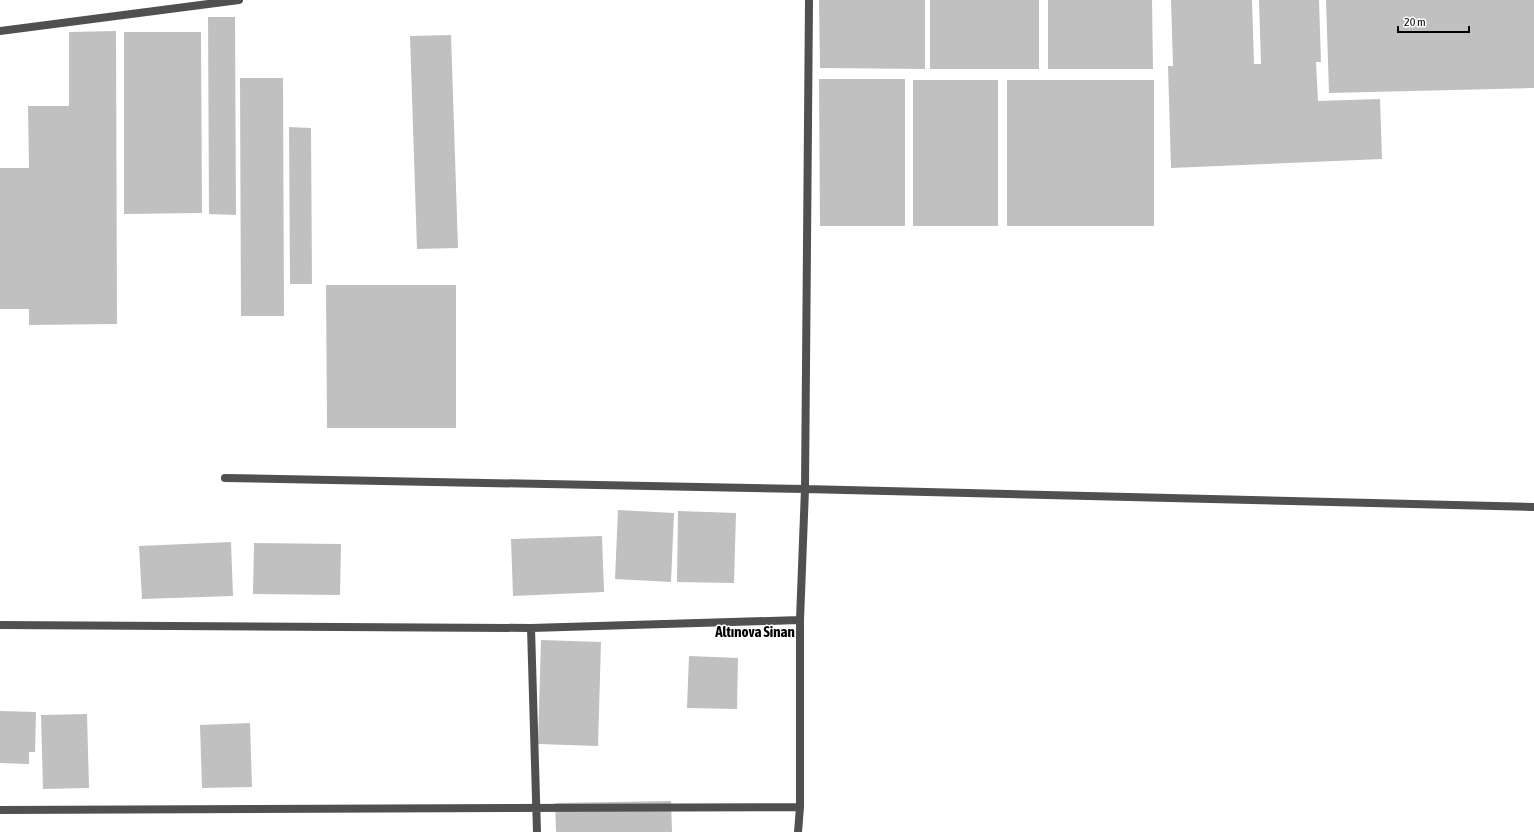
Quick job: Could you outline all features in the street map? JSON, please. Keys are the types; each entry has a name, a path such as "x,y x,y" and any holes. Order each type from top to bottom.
{"street":[{"path":"0,31 239,0"},
{"path":"798,832 800,807 800,620 805,489 809,0"},
{"path":"225,478 805,489 1534,507"},
{"path":"0,625 530,628 800,620"},
{"path":"530,628 537,832"},
{"path":"0,810 800,807"}],"building":[{"path":"819,0 925,0 925,69 820,68"},
{"path":"930,0 1039,0 1039,69 930,69"},
{"path":"1048,0 1152,0 1153,69 1048,69"},
{"path":"1171,0 1252,0 1254,64 1261,64 1259,0 1319,0 1321,62 1316,62 1318,101 1380,99 1382,159 1171,168 1168,66 1173,66"},
{"path":"1326,0 1534,0 1534,88 1329,93"},
{"path":"208,17 235,17 236,215 209,214"},
{"path":"116,31 117,324 29,325 29,309 0,309 0,168 29,168 28,106 69,106 69,32"},
{"path":"124,32 201,32 202,213 124,214"},
{"path":"451,35 458,248 417,249 410,36"},
{"path":"240,78 283,78 284,316 241,316"},
{"path":"819,79 905,79 905,226 820,226"},
{"path":"913,80 998,80 998,226 913,226"},
{"path":"1007,80 1154,80 1154,226 1007,226"},
{"path":"289,127 311,128 312,284 290,284"},
{"path":"326,285 456,285 456,428 327,428"},
{"path":"618,510 674,513 671,582 615,579"},
{"path":"678,511 736,513 734,583 677,582"},
{"path":"602,536 604,592 513,596 511,539"},
{"path":"231,542 233,596 142,599 139,546"},
{"path":"254,543 341,544 340,595 253,594"},
{"path":"541,640 601,642 598,746 538,744"},
{"path":"689,656 738,658 737,709 687,708"},
{"path":"0,711 36,712 35,752 29,752 29,764 0,763"},
{"path":"87,714 89,788 43,789 41,715"},
{"path":"250,723 252,787 202,788 200,725"},
{"path":"671,801 672,832 556,832 555,803"}],"district":[{"name":"Altınova Sinan","path":"755,631"}]}
